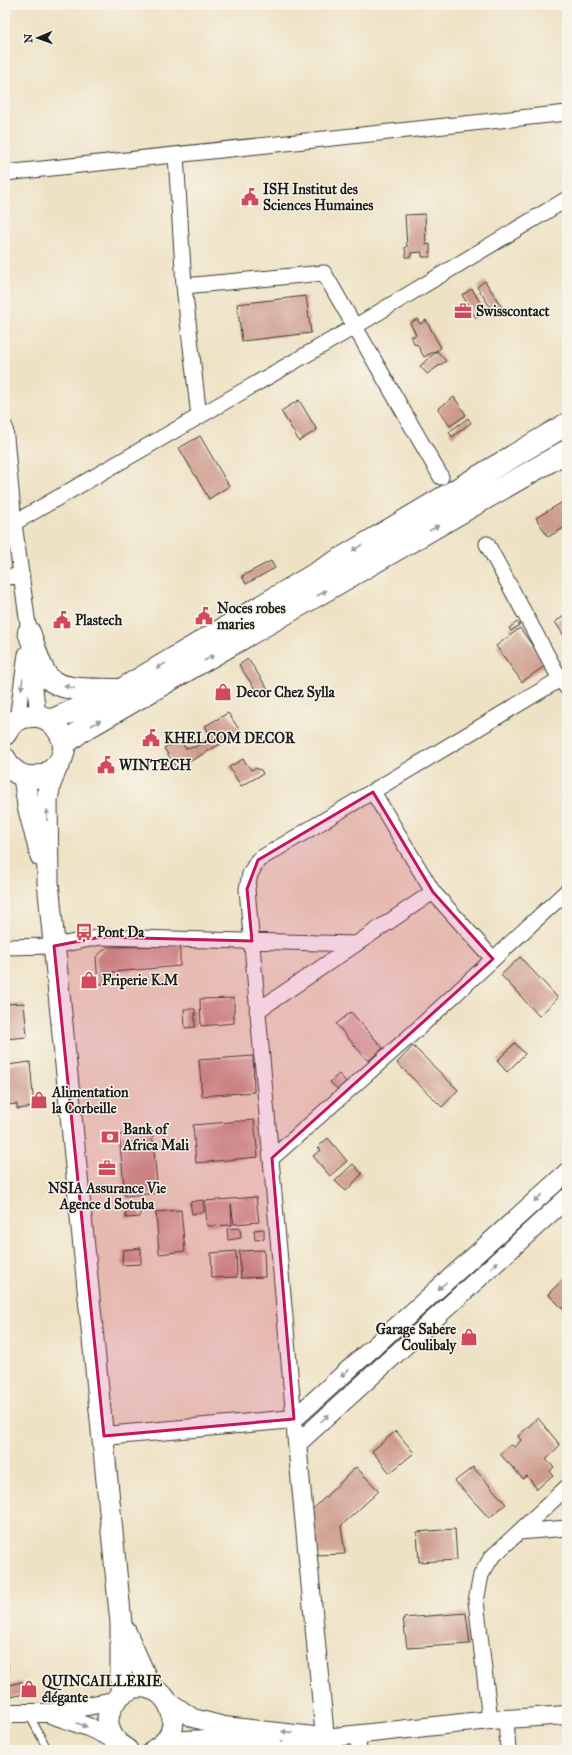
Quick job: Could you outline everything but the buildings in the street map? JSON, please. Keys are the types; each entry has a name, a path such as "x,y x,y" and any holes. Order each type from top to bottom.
{"main road":[{"path":"474,480 497,457 567,411"},
{"path":"8,728 25,717 44,719 121,690 567,424"},
{"path":"13,772 33,778 43,776 51,772 61,754 81,731 567,451"},
{"path":"503,489 549,470 567,460"},
{"path":"30,632 46,676 55,683 77,689 121,690"},
{"path":"44,719 58,729 61,754 50,784 47,800 48,882 104,1436 121,1623 117,1697 108,1717 109,1728 120,1744"},
{"path":"13,772 30,818 48,882"},
{"path":"121,1623 157,1693 170,1708 173,1719 171,1731 158,1748"},
{"path":"117,1697 132,1688 138,1687 157,1693"}],"street":[{"path":"5,173 567,114"},
{"path":"176,155 184,286 199,417"},
{"path":"14,523 356,326 567,199"},
{"path":"184,286 324,273 356,326 441,477"},
{"path":"5,427 14,523 44,719"},
{"path":"325,1738 294,1419 247,889 250,874 258,860 565,681 487,544"},
{"path":"5,577 22,576"},
{"path":"8,728 30,632"},
{"path":"373,792 433,892 493,959"},
{"path":"272,1158 411,1035 567,890"},
{"path":"257,1011 433,892"},
{"path":"5,947 54,946 101,937 356,944"},
{"path":"104,1436 294,1419 567,1172"},
{"path":"297,1444 567,1198"},
{"path":"508,1750 498,1720 476,1601 481,1575 491,1558 567,1487"},
{"path":"519,1532 567,1528"},
{"path":"157,1693 193,1718 224,1726 358,1742 498,1720 567,1715"},
{"path":"50,1714 117,1697"},
{"path":"5,1713 50,1714 88,1727 120,1744"},
{"path":"287,1750 325,1738"},
{"path":"158,1748 207,1739 242,1746 277,1750"}],"lane":[{"path":"28,1713 48,1750"}],"highlighted area":[{"path":"373,792 433,892 493,959 272,1158 294,1419 104,1436 54,946 101,937 252,941 247,889 258,860"}],"place":[{"name":"ISH Institut des Sciences Humaines","path":"250,197"},
{"name":"Swisscontact","path":"463,311"},
{"name":"Noces robes maries","path":"204,616"},
{"name":"Plastech","path":"62,620"},
{"name":"Decor Chez Sylla","path":"223,692"},
{"name":"KHELCOM DECOR","path":"151,738"},
{"name":"WINTECH","path":"106,765"},
{"name":"Pont Da","path":"84,932"},
{"name":"Friperie K.M","path":"89,980"},
{"name":"Alimentation la Corbeille","path":"39,1100"},
{"name":"Bank of Africa Mali","path":"110,1137"},
{"name":"NSIA Assurance Vie Agence d Sotuba","path":"107,1168"},
{"name":"Garage Sabere Coulibaly","path":"469,1337"},
{"name":"QUINCAILLERIE élégante","path":"29,1689"}]}
